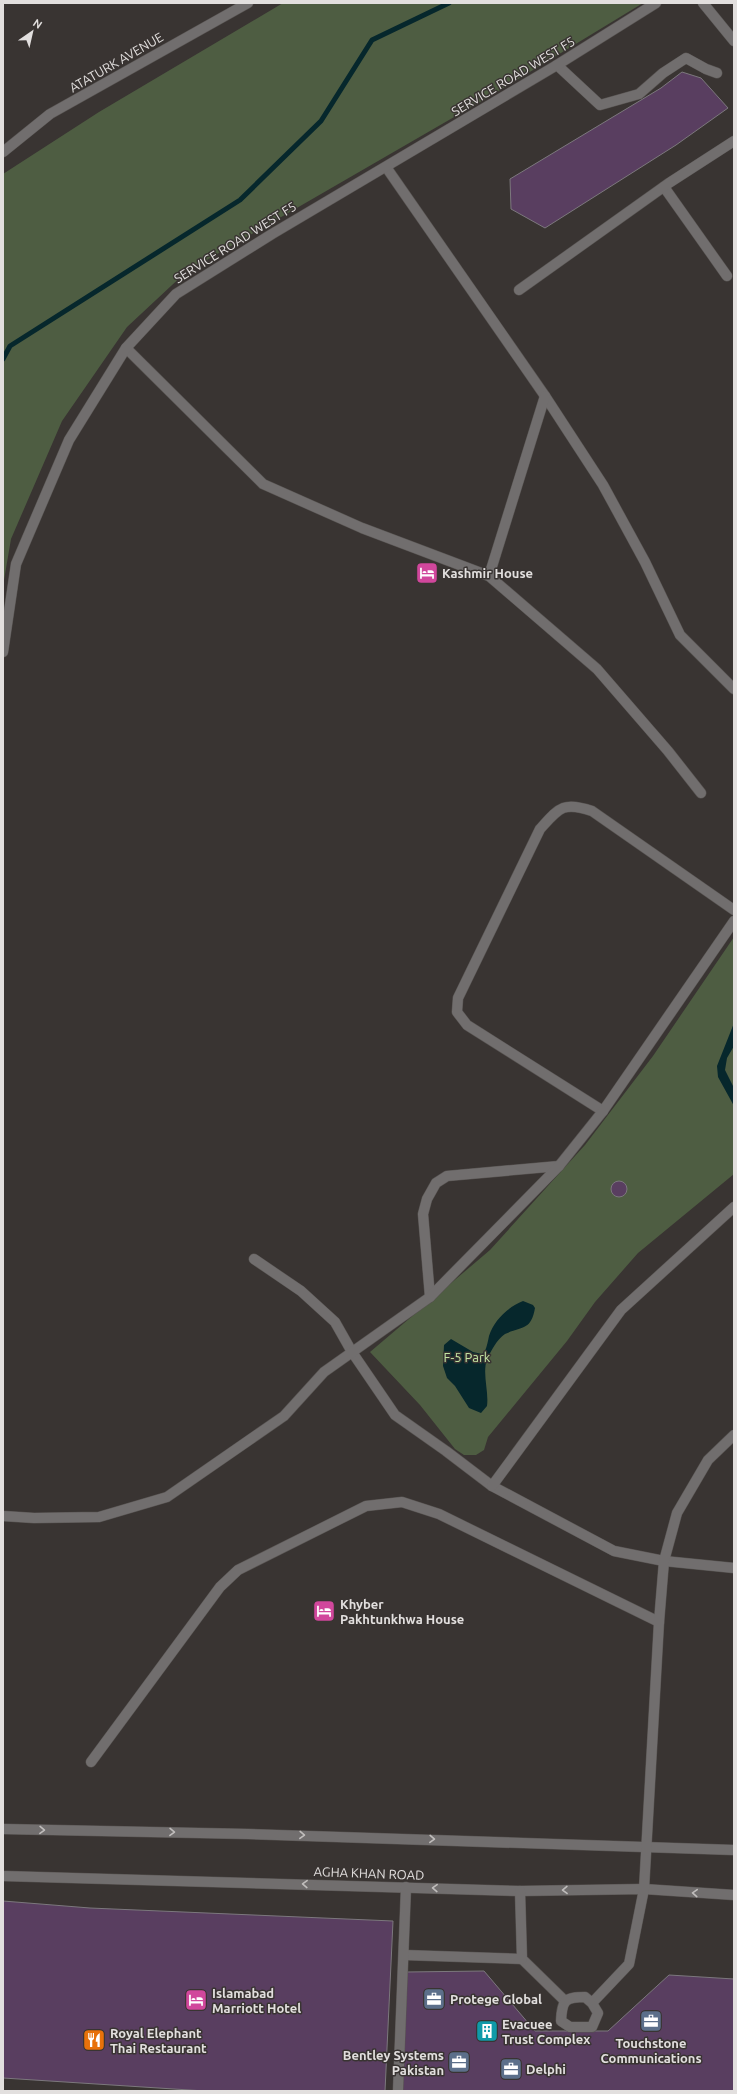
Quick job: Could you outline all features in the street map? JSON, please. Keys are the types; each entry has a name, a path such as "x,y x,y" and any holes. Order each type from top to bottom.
{"street":[{"name":"ATATURK AVENUE","path":"3,152 50,114 248,3"},
{"name":"SERVICE ROAD WEST F5","path":"3,652 16,564 69,440 126,348 176,294 272,234 557,65 656,3"},
{"path":"703,3 734,41"},
{"path":"557,65 600,105 639,94 663,73 686,58 717,73"},
{"path":"519,290 664,187 734,141"},
{"path":"386,167 545,396 603,484 645,562 680,635 734,689"},
{"path":"664,187 727,276"},
{"path":"126,348 263,484 362,528 489,576 596,669 668,751 701,793"},
{"path":"489,576 545,396"},
{"path":"603,1111 467,1026 457,1012 458,998 540,829 557,810 575,805 592,811 734,910"},
{"path":"3,1516 34,1518 99,1517 167,1497 284,1416 324,1372 430,1297 560,1166 603,1111 734,921"},
{"path":"430,1297 423,1214 427,1199 436,1184 447,1176 560,1166"},
{"path":"492,1486 621,1310 734,1206"},
{"path":"254,1259 301,1291 335,1322 352,1352 395,1415 492,1486 614,1552 664,1561 734,1568"},
{"path":"592,2003 629,1964 644,1889 659,1622 664,1561 677,1513 708,1460 734,1435"},
{"path":"91,1762 220,1587 238,1570 366,1506 402,1502 439,1514 659,1622"},
{"path":"3,1829 264,1834 734,1850"},
{"name":"AGHA KHAN ROAD","path":"3,1876 520,1891 644,1889 734,1895"},
{"path":"398,2091 406,1887"},
{"path":"520,1891 522,1959"},
{"path":"404,1955 522,1959 565,2000"},
{"path":"571,1997 585,1997 592,2003 598,2014 592,2027 570,2027 561,2021 562,2008 565,2000 571,1997"}],"green space":[{"path":"283,3 643,3 487,98 186,272 127,327 62,421 11,539 3,586 3,174 99,112"},
{"name":"F-5 Park","path":"734,937 734,1174 638,1253 595,1302 567,1341 488,1437 484,1450 476,1455 464,1455 455,1449 420,1405 370,1352 490,1250 585,1145 653,1056"}],"water":[{"path":"734,1023 734,1046 727,1058 725,1070 734,1088 734,1106 718,1077 717,1066"},
{"path":"523,1301 533,1305 535,1308 531,1321 525,1327 502,1336 492,1349 487,1359 485,1371 487,1406 481,1413 469,1408 455,1386 447,1378 443,1366 444,1345 451,1339 473,1352 482,1354 485,1351 491,1330 498,1319 507,1310"}],"building":[{"path":"682,72 701,78 728,108 676,145 545,228 511,209 510,179 661,88"},
{"path":"616,1181 622,1181 627,1186 625,1195 622,1197 616,1197 611,1192 611,1186"},
{"name":"Islamabad Marriott Hotel","path":"3,1901 90,1908 393,1921 385,2091 205,2091 3,2078"},
{"name":"Evacuee Trust Complex","path":"484,1971 535,2031 608,2031 669,1975 734,1979 734,2091 400,2091 406,1972"}],"waterway":[{"path":"3,359 10,346 240,200 321,121 372,40 449,3"}],"place":[{"name":"Kashmir House","path":"427,573"},
{"name":"Khyber Pakhtunkhwa House","path":"324,1611"},
{"name":"Protege Global","path":"434,1999"},
{"name":"Islamabad Marriott Hotel","path":"196,2000"},
{"name":"Touchstone Communications","path":"651,2021"},
{"name":"Evacuee Trust Complex","path":"487,2031"},
{"name":"Royal Elephant Thai Restaurant","path":"94,2040"},
{"name":"Bentley Systems Pakistan","path":"459,2062"},
{"name":"Delphi","path":"511,2069"}]}
